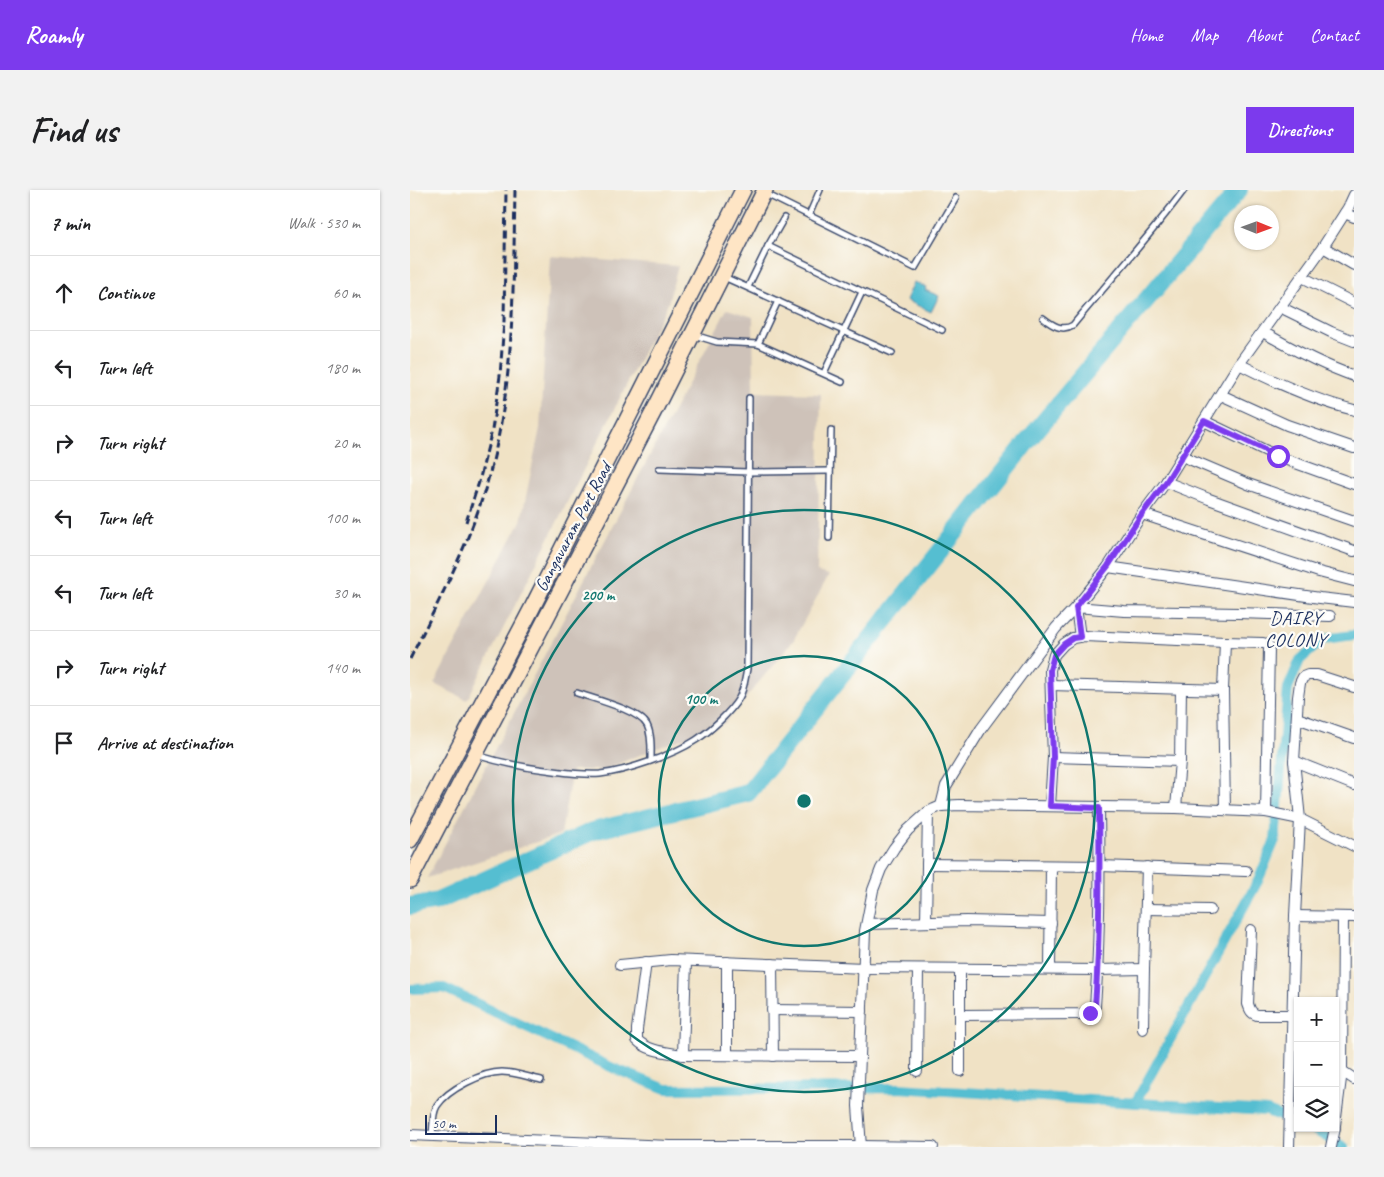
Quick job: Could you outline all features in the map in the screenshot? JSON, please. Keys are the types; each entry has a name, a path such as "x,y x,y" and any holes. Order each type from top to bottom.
{"street":[{"name":"Gangavaram Port Road","path":"410,840 545,581 744,190"},
{"name":"Gangavaram Port Road","path":"412,877 648,423 764,191"},
{"path":"941,806 946,786 981,729 1056,628 1076,607 1108,566 1142,514 1166,482 1239,364 1349,213 1354,195"},
{"path":"1323,247 1354,264"},
{"path":"1302,277 1354,303"},
{"path":"1280,308 1330,332 1354,341"},
{"path":"1262,332 1301,354 1354,376"},
{"path":"1239,364 1272,380 1336,406 1354,410"},
{"path":"1221,395 1287,425 1354,448"},
{"path":"1204,421 1278,456 1354,484"},
{"path":"1182,456 1248,484 1354,521"},
{"path":"1166,482 1354,551"},
{"path":"1142,514 1354,582"},
{"path":"1108,566 1354,602"},
{"path":"1076,607 1124,611 1330,616"},
{"path":"1076,607 1080,637"},
{"path":"1050,806 1053,757 1050,670 1054,655 1073,638 1080,637 1267,644 1269,647 1266,812"},
{"path":"1225,642 1223,690 1225,810"},
{"path":"1289,1147 1295,916 1300,819 1294,761 1300,683 1303,677 1308,674 1354,687"},
{"path":"1051,686 1223,690"},
{"path":"1176,808 1180,761 1181,688"},
{"path":"1297,718 1354,738"},
{"path":"1053,757 1180,761"},
{"path":"1294,761 1341,778 1354,785"},
{"path":"861,1146 858,1106 864,968 867,924 873,890 881,869 894,848 908,830 928,812 941,806 1050,806 1266,812 1300,819 1354,846"},
{"path":"960,1014 1083,1014 1090,1013 1093,1010 1098,970 1099,808"},
{"path":"926,922 928,812"},
{"path":"927,864 1147,867 1246,871"},
{"path":"1050,969 1051,866"},
{"path":"1143,1029 1147,867"},
{"path":"1146,909 1210,910"},
{"path":"1295,916 1354,917"},
{"path":"1339,1098 1342,1072 1343,917"},
{"path":"867,924 966,921 1051,923"},
{"path":"1251,930 1248,1004 1250,1010 1257,1015 1292,1015"},
{"path":"620,965 671,960 960,970 1144,969"},
{"path":"683,1055 686,961"},
{"path":"646,962 637,1029 637,1040 644,1046 660,1052 683,1055 860,1056"},
{"path":"727,1055 728,962"},
{"path":"772,964 773,1056"},
{"path":"917,1071 918,969"},
{"path":"960,970 960,1071"},
{"path":"772,1010 862,1011"},
{"path":"1342,1072 1354,1079"},
{"path":"1331,1147 1334,1132"},
{"path":"410,1135 496,1143 933,1147"}],"lane":[{"path":"808,215 820,190"},
{"path":"1043,318 1061,328 1068,328 1073,325 1139,248 1184,190"},
{"path":"764,191 915,268 956,198"},
{"path":"748,287 784,218"},
{"path":"768,246 942,330"},
{"path":"722,276 892,353"},
{"path":"824,373 862,292"},
{"path":"758,344 778,301"},
{"path":"693,334 717,342 758,344 842,382"},
{"path":"475,754 502,763 532,768 568,773 599,774 629,768 673,752 696,740 727,714 740,697 747,669 749,398"},
{"path":"829,538 831,430"},
{"path":"659,469 748,472 830,471"},
{"path":"576,693 630,711 639,716 647,725 651,740 651,760"},
{"path":"432,1136 434,1114 437,1106 453,1090 461,1085 503,1072 540,1080"}],"shaded area":[{"path":"550,256 678,266 668,303 467,700 434,684 521,521 540,428"},
{"path":"727,309 753,317 754,392 821,394 817,572 829,575 793,641 725,723 603,770 572,770 561,834 427,878"}],"water":[{"path":"914,282 926,287 925,290 939,296 931,312 906,300"}],"waterway":[{"path":"410,906 438,901 593,831 748,793 1035,432 1239,190"},
{"path":"1135,1103 1258,881 1275,840 1288,688 1300,660 1324,639 1354,635"},
{"path":"410,989 444,988 613,1068 666,1089 898,1088 1267,1111 1294,1121"},
{"path":"1317,1132 1344,1147"}],"railway":[{"path":"466,522 479,482 492,430 500,376 504,321 506,190"},
{"path":"410,659 471,529 480,506 496,447 503,411 511,338 515,190"}],"district":[{"name":"DAIRY COLONY","path":"1296,628"}],"route":[{"path":"1090,1013 1095,1006 1098,970 1099,808 1050,806 1053,757 1050,670 1054,655 1064,644 1073,638 1080,637 1076,607 1108,566 1142,514 1166,482 1204,421 1278,456"}]}
